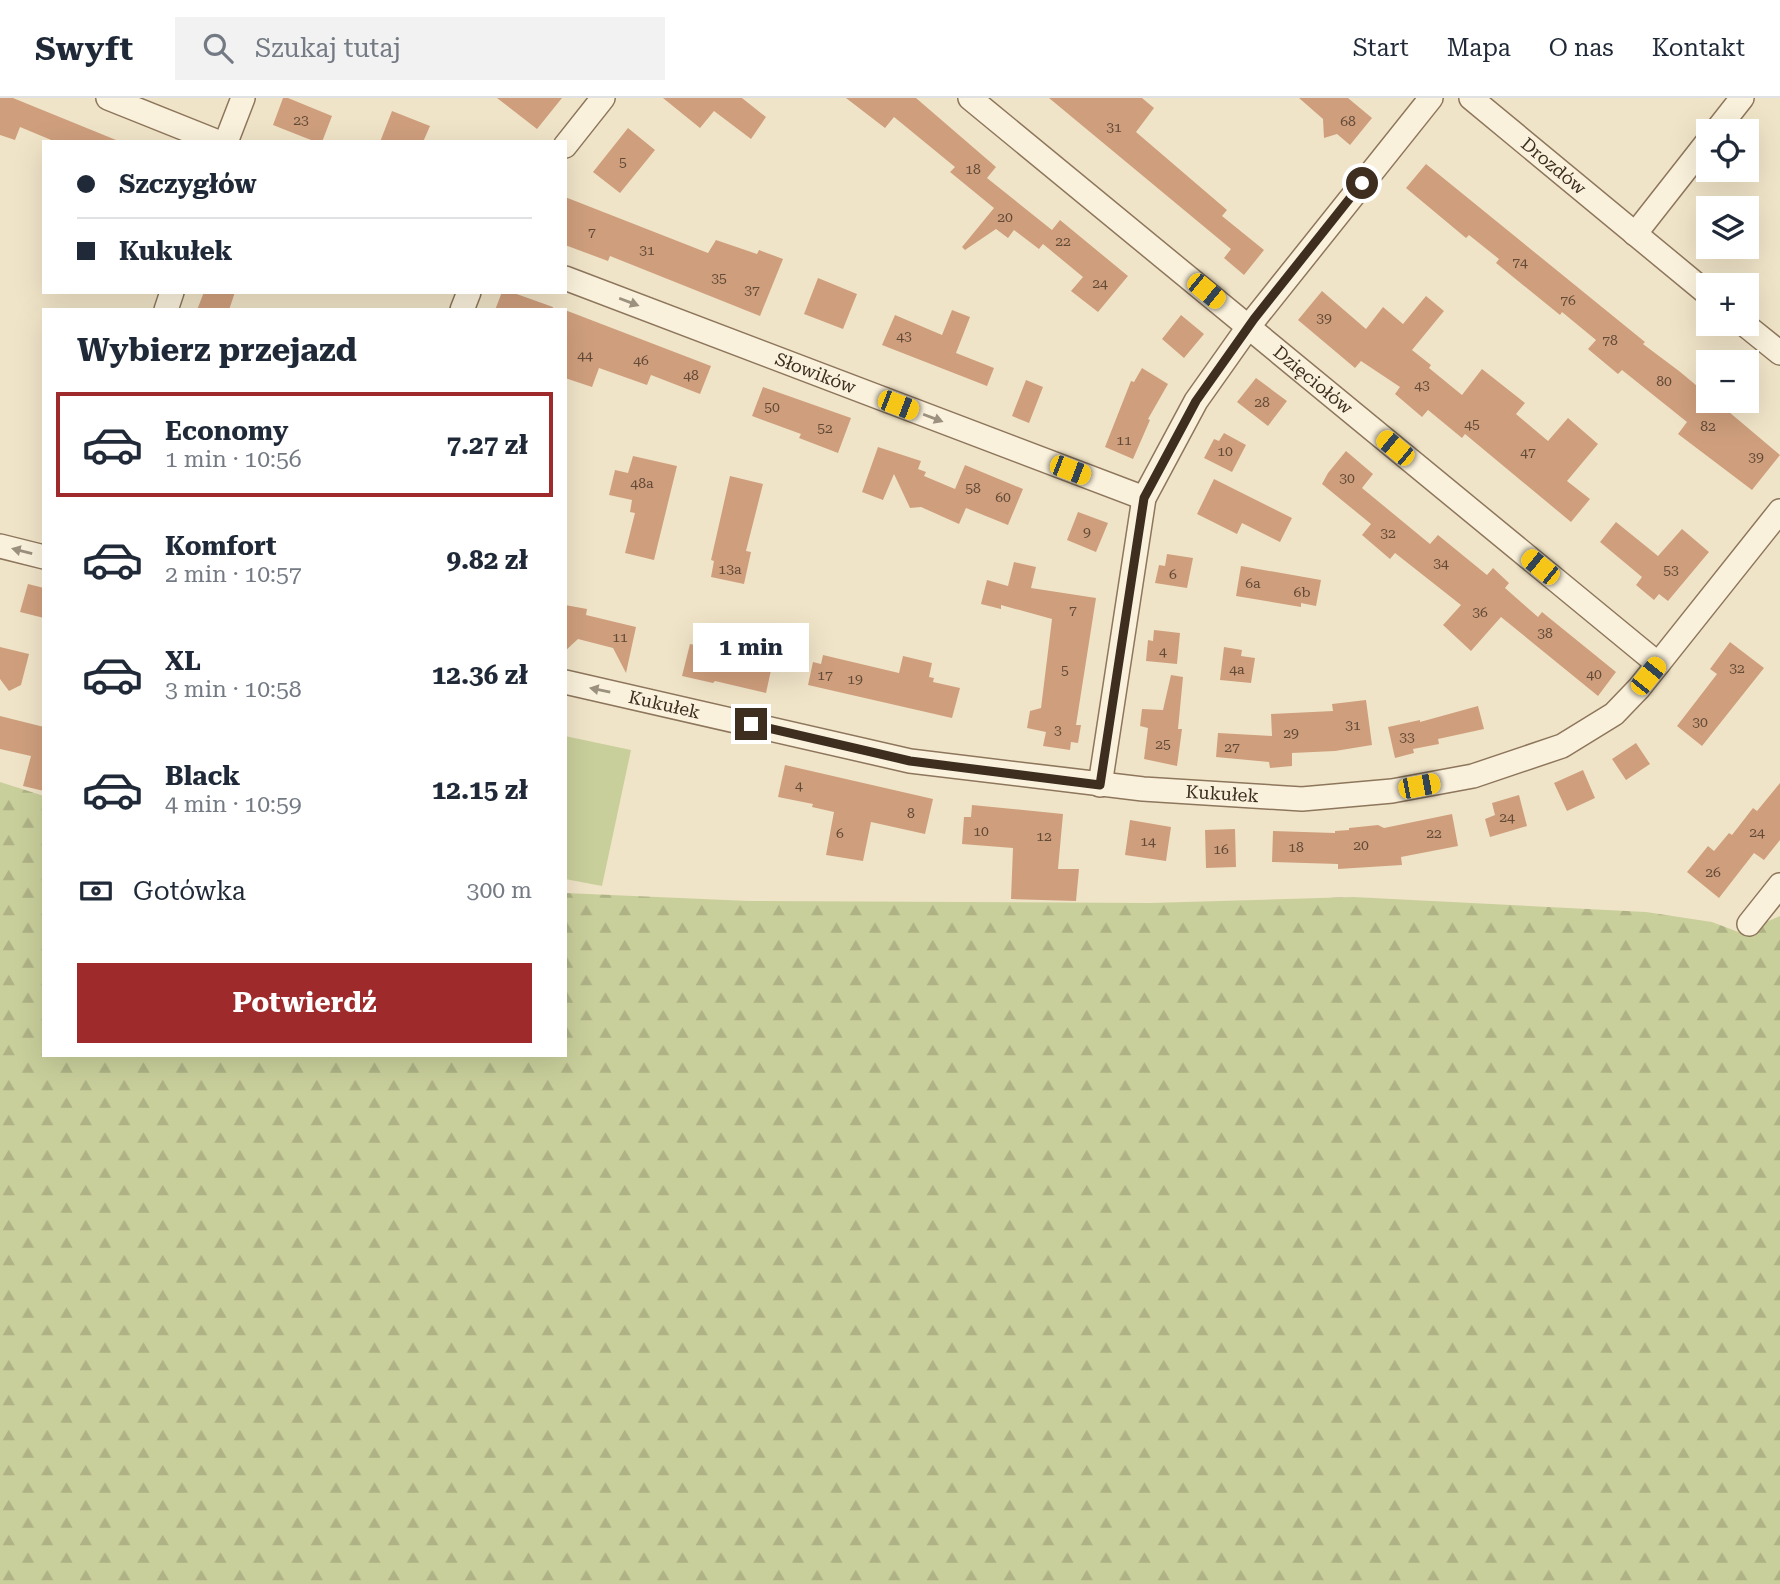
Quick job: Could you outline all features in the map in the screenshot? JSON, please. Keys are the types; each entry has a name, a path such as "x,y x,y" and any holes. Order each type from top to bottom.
{"street":[{"path":"108,98 213,140"},
{"path":"227,140 243,98"},
{"path":"567,143 603,98"},
{"name":"Dzięciołów","path":"970,98 1658,664"},
{"path":"1100,785 1144,498 1196,401 1249,326 1431,98"},
{"name":"Drozdów","path":"1471,98 1696,284"},
{"path":"1725,119 1742,98"},
{"path":"1635,234 1696,156"},
{"name":"Słowików","path":"567,279 1144,498"},
{"path":"1759,336 1780,353"},
{"name":"Kukułek","path":"567,682 910,761 1100,785 1302,799 1392,791 1474,776 1562,746 1614,714 1639,688 1780,511"},
{"path":"0,546 42,556"},
{"path":"1749,924 1780,885"}],"green space":[{"path":"567,736 631,750 602,886 567,879"},
{"path":"0,782 42,795 42,1057 567,1057 567,893 749,901 1150,903 1353,897 1646,912 1712,922 1741,933 1780,916 1780,1584 0,1584"}],"building":[{"path":"0,98 13,98 116,140 51,140 20,127 15,140 0,135"},
{"path":"283,98 332,116 323,140 311,140 273,125"},
{"path":"497,98 562,98 537,129"},
{"path":"663,98 742,98 766,117 751,139 714,111 700,128"},
{"path":"846,98 916,98 996,167 987,178 1052,230 1060,220 1128,276 1098,312 1071,291 1083,277 1043,244 1039,249 1014,230 1008,238 996,229 965,250 962,247 994,208 950,172 955,167 894,117 885,128"},
{"path":"1049,98 1142,98 1154,108 1136,132 1227,210 1222,216 1264,250 1244,275 1224,258 1231,249"},
{"path":"1299,98 1348,98 1372,118 1350,145 1337,134 1324,138 1323,119"},
{"path":"392,111 430,126 424,140 381,140"},
{"path":"628,128 655,150 620,193 593,172"},
{"path":"1426,164 1696,385 1696,413 1730,413 1780,455 1752,490 1678,434 1687,422 1622,370 1618,374 1588,349 1596,340 1562,312 1560,315 1496,263 1499,259 1469,235 1466,238 1406,188"},
{"path":"567,198 708,253 716,240 757,254 759,250 783,259 760,316 610,256 608,261 567,246"},
{"path":"818,278 857,294 843,329 804,314"},
{"path":"1322,291 1366,329 1383,307 1403,324 1426,296 1444,311 1412,350 1431,365 1429,368 1462,395 1482,369 1525,403 1516,414 1548,441 1568,418 1598,444 1567,481 1590,499 1571,522 1465,434 1462,438 1428,410 1422,417 1395,394 1400,387 1361,361 1355,368 1298,320"},
{"path":"203,294 234,294 230,308 198,308"},
{"path":"501,294 517,294 553,307 553,308 496,308"},
{"path":"952,310 970,317 956,353 994,368 987,386 882,345 895,315 942,335"},
{"path":"567,311 711,366 700,394 651,375 647,385 599,368 592,387 567,379"},
{"path":"1181,315 1204,334 1184,358 1162,339"},
{"path":"1142,368 1168,384 1148,419 1150,420 1133,459 1105,447 1131,381 1134,382"},
{"path":"1256,378 1287,401 1268,426 1237,402"},
{"path":"1026,380 1043,387 1029,423 1012,416"},
{"path":"763,387 851,418 838,453 799,438 801,434 752,416"},
{"path":"1224,433 1246,445 1232,472 1204,458 1214,439 1219,441"},
{"path":"878,447 921,461 918,469 926,472 924,476 955,489 965,465 1023,489 1008,525 966,508 959,524 921,507 910,508 894,474 883,500 862,492"},
{"path":"1346,451 1373,474 1362,488 1430,544 1438,535 1487,575 1493,568 1509,583 1505,588 1538,617 1542,612 1616,672 1598,696 1501,617 1471,651 1443,625 1461,605 1395,553 1390,559 1362,535 1371,524 1322,484"},
{"path":"633,456 677,466 654,560 625,553 635,513 630,512 632,500 609,495 615,470 628,473"},
{"path":"730,476 763,484 746,551 751,552 744,584 711,577 714,561 711,560"},
{"path":"1214,479 1292,518 1280,542 1242,523 1237,534 1197,514"},
{"path":"1078,512 1108,523 1096,552 1067,540"},
{"path":"1616,522 1658,556 1682,529 1709,552 1668,601 1659,594 1654,600 1636,585 1642,577 1600,542"},
{"path":"1167,554 1193,558 1187,588 1155,583 1159,565 1165,566"},
{"path":"1014,562 1036,567 1031,588 1096,598 1076,725 1081,725 1078,743 1071,742 1070,750 1043,746 1046,732 1027,728 1030,711 1041,708 1052,619 1001,605 1001,609 981,604 987,580 1008,586"},
{"path":"1241,566 1321,580 1316,606 1301,603 1301,607 1236,596"},
{"path":"28,584 42,588 42,618 20,612"},
{"path":"567,605 587,609 586,615 636,627 626,673 613,648 578,639 567,649"},
{"path":"1154,630 1180,633 1177,664 1146,661 1148,640 1153,641"},
{"path":"1730,642 1764,668 1702,746 1677,726 1717,674 1710,669"},
{"path":"690,644 773,661 766,693 682,676"},
{"path":"0,647 29,654 21,685 9,691 0,679"},
{"path":"1224,647 1242,650 1241,656 1255,658 1251,683 1220,680"},
{"path":"823,655 899,673 903,656 932,663 929,677 934,678 933,682 960,688 952,718 808,685 813,662 821,664"},
{"path":"1171,675 1183,677 1178,729 1182,729 1177,766 1144,759 1148,728 1140,726 1142,709 1163,710"},
{"path":"1366,700 1372,745 1335,751 1292,753 1292,766 1270,768 1269,762 1216,757 1218,733 1272,736 1271,714 1333,711 1332,704"},
{"path":"1478,706 1484,729 1438,739 1439,744 1413,749 1414,753 1395,758 1388,727 1420,722"},
{"path":"0,716 42,726 42,791 23,786 31,756 0,749"},
{"path":"1636,743 1650,764 1626,780 1612,759"},
{"path":"785,765 933,799 925,834 871,822 863,861 826,855 834,812 812,807 813,804 778,797"},
{"path":"1583,770 1595,798 1567,811 1554,783"},
{"path":"1780,783 1780,840 1764,860 1754,853 1719,898 1687,872 1708,846 1714,851 1729,833 1732,835 1753,808 1757,811"},
{"path":"1519,795 1527,826 1490,837 1485,819 1495,815 1492,803"},
{"path":"972,805 1063,814 1058,869 1079,869 1076,901 1011,899 1013,848 962,844 964,817 971,817"},
{"path":"1452,814 1458,846 1401,857 1402,865 1338,869 1338,864 1272,862 1273,831 1335,833 1349,828 1378,825 1384,828"},
{"path":"1130,820 1171,827 1166,861 1125,855"},
{"path":"1235,829 1236,867 1206,868 1205,830"}],"route":[{"path":"751,724 910,761 1100,785 1144,498 1196,401 1254,319 1362,183"}]}
